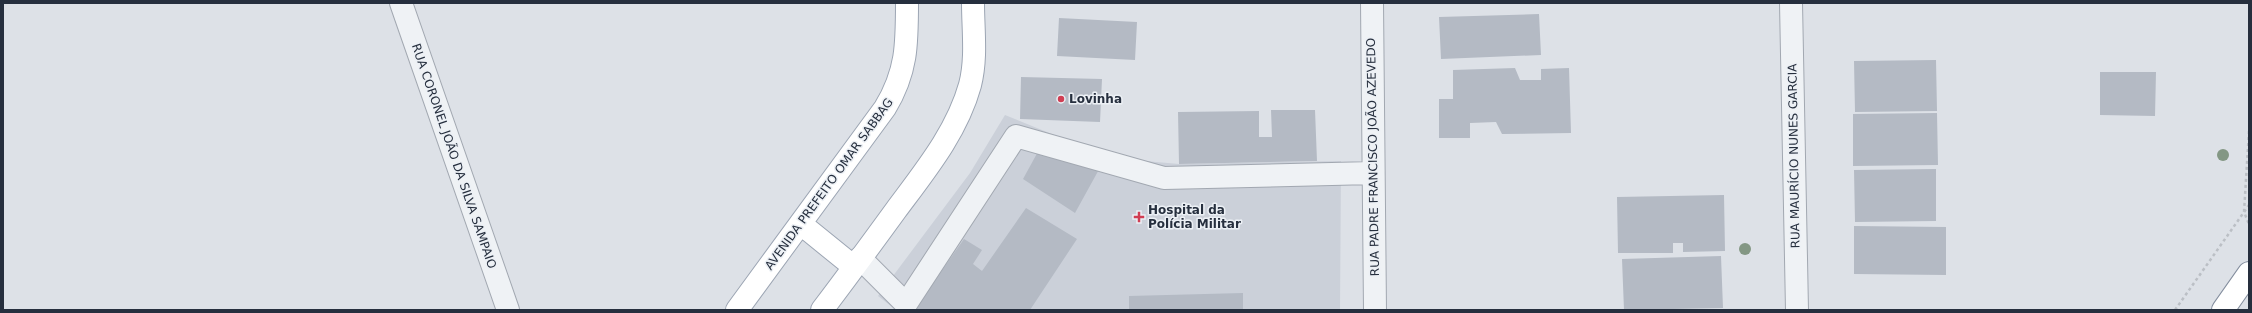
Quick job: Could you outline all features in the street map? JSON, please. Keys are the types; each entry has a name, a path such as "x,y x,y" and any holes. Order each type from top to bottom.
{"main road":[{"name":"AVENIDA PREFEITO OMAR SABBAG","path":"737,310 801,224 896,91 907,48 906,3"},
{"path":"822,310 944,143 960,112 970,84 974,59 973,3"},
{"path":"801,224 857,263"},
{"path":"2223,310 2249,273"}],"street":[{"name":"RUA CORONEL JOÃO DA SILVA SAMPAIO","path":"401,3 508,310"},
{"name":"RUA PADRE FRANCISCO JOÃO AZEVEDO","path":"1372,3 1375,310"},
{"name":"RUA MAURÍCIO NUNES GARCIA","path":"1791,3 1797,310"},
{"path":"857,263 906,304 1016,136 1164,178 1373,173"}],"path":[{"path":"2249,131 2244,212 2249,224"},
{"path":"2175,310 2249,205"}],"shaded area":[{"name":"Hospital da Polícia Militar","path":"1005,115 1111,158 1179,164 1341,161 1340,310 896,310 878,296 970,173"}],"building":[{"path":"1539,14 1541,55 1441,59 1439,17"},
{"path":"1059,18 1137,22 1135,60 1057,56"},
{"path":"1936,60 1937,111 1855,112 1854,61"},
{"path":"1515,68 1520,80 1541,80 1541,69 1569,68 1571,133 1502,134 1496,122 1470,123 1470,138 1439,138 1439,99 1453,99 1453,70"},
{"path":"2100,72 2156,72 2155,116 2100,115"},
{"name":"Lovinha","path":"1021,77 1102,79 1100,122 1020,119"},
{"path":"1271,110 1315,110 1317,161 1179,164 1178,112 1259,111 1259,137 1272,137"},
{"path":"1937,113 1938,165 1853,166 1853,114"},
{"path":"1040,148 1102,164 1075,213 1023,179"},
{"path":"1936,169 1936,221 1855,222 1854,170"},
{"path":"1724,195 1725,251 1683,252 1683,243 1673,243 1673,253 1618,253 1617,197"},
{"path":"1026,208 1077,239 1030,310 914,310 964,239 982,250 973,264 982,271"},
{"path":"1854,226 1946,227 1946,275 1854,274"},
{"path":"1721,256 1723,308 1624,310 1622,259"},
{"path":"1243,293 1243,310 1129,310 1129,296"}],"place":[{"name":"Lovinha","path":"1061,99"},
{"name":"Hospital da Polícia Militar","path":"1139,217"}]}
